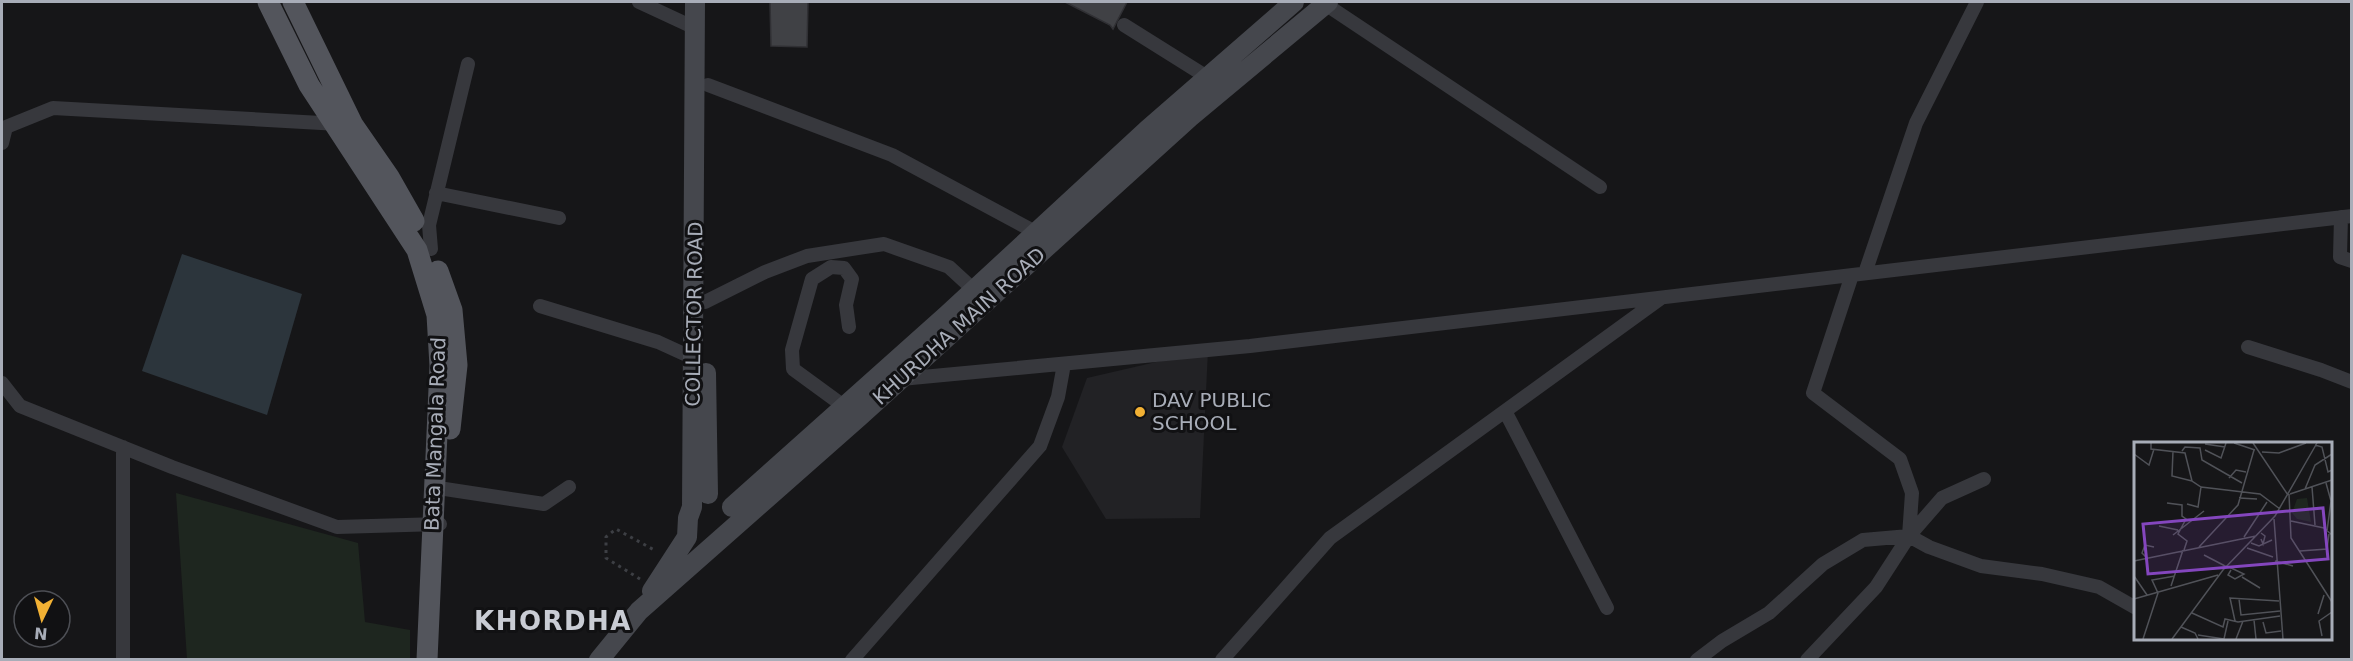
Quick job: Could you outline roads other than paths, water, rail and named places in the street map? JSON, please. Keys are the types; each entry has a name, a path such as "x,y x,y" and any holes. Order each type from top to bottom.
{"main road":[{"name":"Bata Mangala Road","path":"268,2 309,85 389,177 431,249 452,310 457,365 445,489 438,524 428,660"},
{"name":"Bata Mangala Road","path":"293,2 344,124 417,250 437,315 440,366 436,660"},
{"name":"COLLECTOR ROAD","path":"639,611 687,537 688,518 692,507 695,2"},
{"name":"COLLECTOR ROAD","path":"708,2 705,302 708,494"},
{"name":"KHURDHA MAIN ROAD","path":"599,660 639,611 901,380 1190,117 1326,3"},
{"name":"KHURDHA MAIN ROAD","path":"732,507 974,290 1286,4"},
{"path":"692,507 708,494 723,497 732,507 735,518 731,531"},
{"path":"687,537 699,545 713,547"}],"street":[{"path":"639,2 695,28"},
{"path":"1909,536 1912,493 1900,459 1813,393 1916,123 1977,2"},
{"path":"1326,3 1600,187"},
{"path":"1124,25 1207,77"},
{"path":"431,249 429,225 468,64"},
{"path":"708,85 892,155 1036,232"},
{"path":"2,143 6,127 53,108 344,124"},
{"path":"436,193 558,218"},
{"path":"901,380 1250,346 2346,216 2340,257 2352,261"},
{"path":"705,302 765,272 807,256 884,244 949,267 974,290"},
{"path":"845,407 794,369 792,350 812,279 831,267 844,268 852,279 846,305 849,327"},
{"path":"1222,660 1330,538 1662,297"},
{"path":"540,306 658,342 693,358"},
{"path":"2248,347 2352,382"},
{"path":"852,660 1040,446 1058,397 1064,364"},
{"path":"2,382 20,406 337,527 438,524"},
{"path":"1505,411 1607,608"},
{"path":"123,447 123,660"},
{"path":"1807,660 1876,587 1909,536 1942,498 1984,479"},
{"path":"445,489 544,504 569,487"},
{"path":"1697,660 1722,641 1769,613 1823,564 1863,540 1909,536 1929,547 1981,566 2042,574 2099,587 2134,607"}],"place":[{"name":"DAV PUBLIC SCHOOL","path":"1140,412"}],"district":[{"name":"KHORDHA","path":"553,621"}]}
